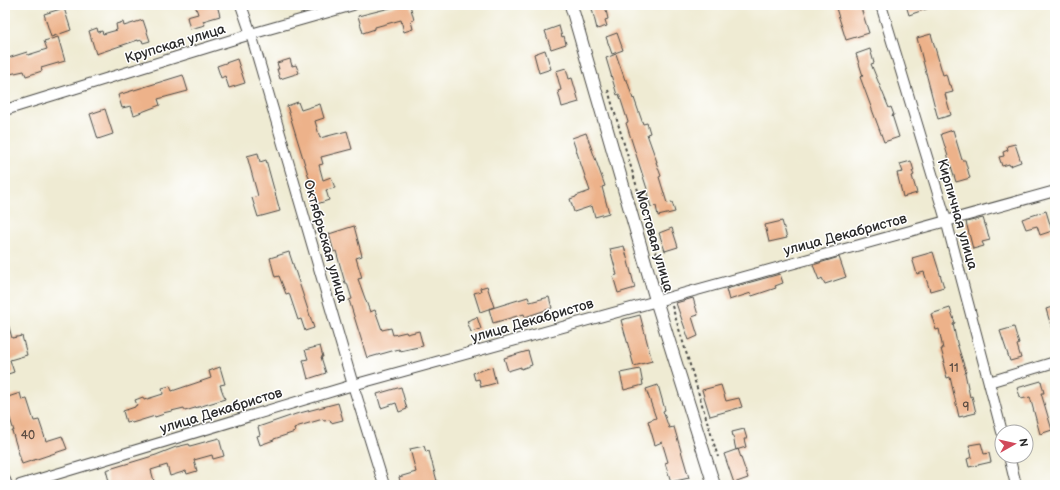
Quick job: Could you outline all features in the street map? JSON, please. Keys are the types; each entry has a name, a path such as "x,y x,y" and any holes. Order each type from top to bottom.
{"street":[{"name":"Октябрьская улица","path":"242,5 353,385 384,485"},
{"name":"Крупская улица","path":"5,110 251,34 353,5"},
{"name":"Мостовая улица","path":"571,5 656,300 714,485"},
{"name":"Кирпичная улица","path":"881,5 946,220 1000,424"},
{"name":"улица Декабристов","path":"20,485 353,385 670,296 1055,191"},
{"path":"989,382 1055,362"},
{"path":"1011,464 1016,485"},
{"path":"5,480 6,485"}],"path":[{"path":"607,87 719,462"}],"building":[{"path":"195,5 217,5 220,16 203,21 205,25 190,29 187,17 198,14"},
{"path":"402,5 410,5 414,20 411,21 413,29 404,32 401,20 375,27 375,29 363,33 358,16"},
{"path":"835,5 860,5 869,33 846,40"},
{"path":"906,5 934,5 935,6 909,15"},
{"path":"605,6 608,19 605,20 607,26 597,29 592,9"},
{"path":"64,8 71,30 51,37 44,14"},
{"path":"143,20 150,41 143,43 142,40 138,40 96,54 89,31 97,28 98,32 102,31 103,34 117,30 116,24 123,22 124,26"},
{"path":"559,26 566,44 551,49 545,31"},
{"path":"617,33 623,50 612,54 606,37"},
{"path":"931,34 943,75 946,74 953,92 945,94 951,115 938,119 917,38"},
{"path":"58,37 65,61 41,68 42,71 26,76 24,71 5,75 5,59 27,52 28,55 47,49 44,41"},
{"path":"870,49 874,63 871,64 889,108 891,107 899,137 884,142 860,77 863,76 856,54"},
{"path":"545,50 551,69 539,73 534,54"},
{"path":"616,54 643,124 647,123 650,133 647,134 657,162 661,176 659,177 667,203 672,202 675,212 658,216 656,206 651,207 648,192 626,123 628,122 619,94 617,95 606,58"},
{"path":"237,59 245,83 229,88 225,76 221,78 217,66"},
{"path":"290,59 292,66 296,65 299,73 280,79 277,63"},
{"path":"566,68 569,79 572,78 579,102 562,107 558,91 561,90 556,71"},
{"path":"183,75 188,91 158,99 160,105 134,115 131,106 122,108 118,95"},
{"path":"298,102 301,110 320,104 324,118 315,121 320,138 347,131 352,149 321,157 323,164 319,165 323,180 331,177 335,188 326,190 329,200 317,204 287,106"},
{"path":"105,109 113,134 98,139 90,114"},
{"path":"953,130 962,160 965,160 970,178 956,182 941,134"},
{"path":"586,133 605,186 602,187 609,213 595,217 592,206 574,212 570,199 590,191 572,138"},
{"path":"1015,144 1021,162 1010,166 1009,164 1002,166 999,157 1004,156 1003,152 1008,150 1007,146"},
{"path":"258,153 260,162 266,160 280,211 258,217 252,198 258,196 247,156"},
{"path":"911,161 914,171 912,171 914,175 912,176 917,193 903,197 897,173 903,172 900,164"},
{"path":"1046,211 1052,231 1040,235 1037,226 1026,229 1022,219"},
{"path":"983,218 990,240 982,242 984,246 973,249 966,222"},
{"path":"782,221 787,238 769,242 765,225"},
{"path":"354,226 362,256 356,258 362,278 358,279 370,312 375,310 382,330 391,328 393,335 419,331 423,346 400,351 399,349 367,358 349,300 352,299 347,283 345,283 336,251 334,252 329,234"},
{"path":"672,228 678,247 665,251 659,233"},
{"path":"624,246 635,288 618,293 613,276 617,275 610,249"},
{"path":"289,252 314,328 305,331 301,319 298,320 289,293 286,294 279,276 275,277 270,258"},
{"path":"933,252 944,287 930,291 924,272 917,274 912,258"},
{"path":"839,257 846,277 825,284 822,278 819,280 813,265"},
{"path":"780,274 783,283 775,286 776,288 752,296 751,293 729,300 726,289"},
{"path":"487,286 494,307 480,312 474,293 481,291 480,288"},
{"path":"528,297 530,302 549,297 552,308 525,317 524,314 493,323 489,309"},
{"path":"693,298 698,315 692,317 698,336 689,340 676,303"},
{"path":"1055,306 1055,332 1053,333 1046,309"},
{"path":"950,308 955,323 953,324 966,372 970,397 972,396 976,413 959,417 950,377 947,378 943,363 945,363 941,349 943,349 939,329 936,330 931,314"},
{"path":"640,315 652,361 634,366 621,320"},
{"path":"477,317 481,329 471,332 467,321"},
{"path":"7,320 12,338 22,336 27,355 10,360 14,372 5,375 5,321"},
{"path":"1014,327 1021,358 1010,361 1000,331"},
{"path":"320,346 323,357 321,357 326,373 308,379 303,360 308,359 305,350"},
{"path":"528,351 532,365 521,369 521,367 508,371 504,358"},
{"path":"220,367 225,384 220,385 225,399 185,411 184,408 132,423 131,421 126,422 123,411 135,407 137,405 135,400 143,397 144,400 163,394 162,388 170,386 172,391 211,378 209,371"},
{"path":"492,367 496,383 481,387 479,379 475,380 473,373"},
{"path":"640,369 643,385 624,390 620,373"},
{"path":"1041,381 1044,393 1041,393 1052,430 1040,434 1030,397 1021,399 1017,388"},
{"path":"658,385 665,410 663,411 669,428 674,427 689,478 671,482 665,463 668,462 662,442 655,445 648,421 656,418 646,389"},
{"path":"721,385 726,401 739,398 742,407 710,416 702,390"},
{"path":"401,387 407,409 399,412 396,403 381,408 377,394"},
{"path":"20,393 22,400 27,399 34,421 39,420 46,441 62,436 67,449 22,464 5,403 5,398"},
{"path":"338,403 343,420 331,423 330,420 324,421 323,419 299,426 294,428 295,432 260,445 257,436 260,435 258,427 296,414"},
{"path":"744,429 747,439 744,439 746,447 736,450 732,432"},
{"path":"219,438 224,456 213,459 212,455 194,460 197,471 187,474 186,471 170,476 167,465 151,470 154,481 141,485 110,485 106,470 156,455 176,447 189,444 190,446"},
{"path":"981,443 984,454 989,453 991,462 969,467 967,459 972,457 969,445"},
{"path":"424,446 426,452 429,451 438,485 401,485 399,477 416,472 410,449"},
{"path":"738,449 748,478 734,483 724,454"}]}
